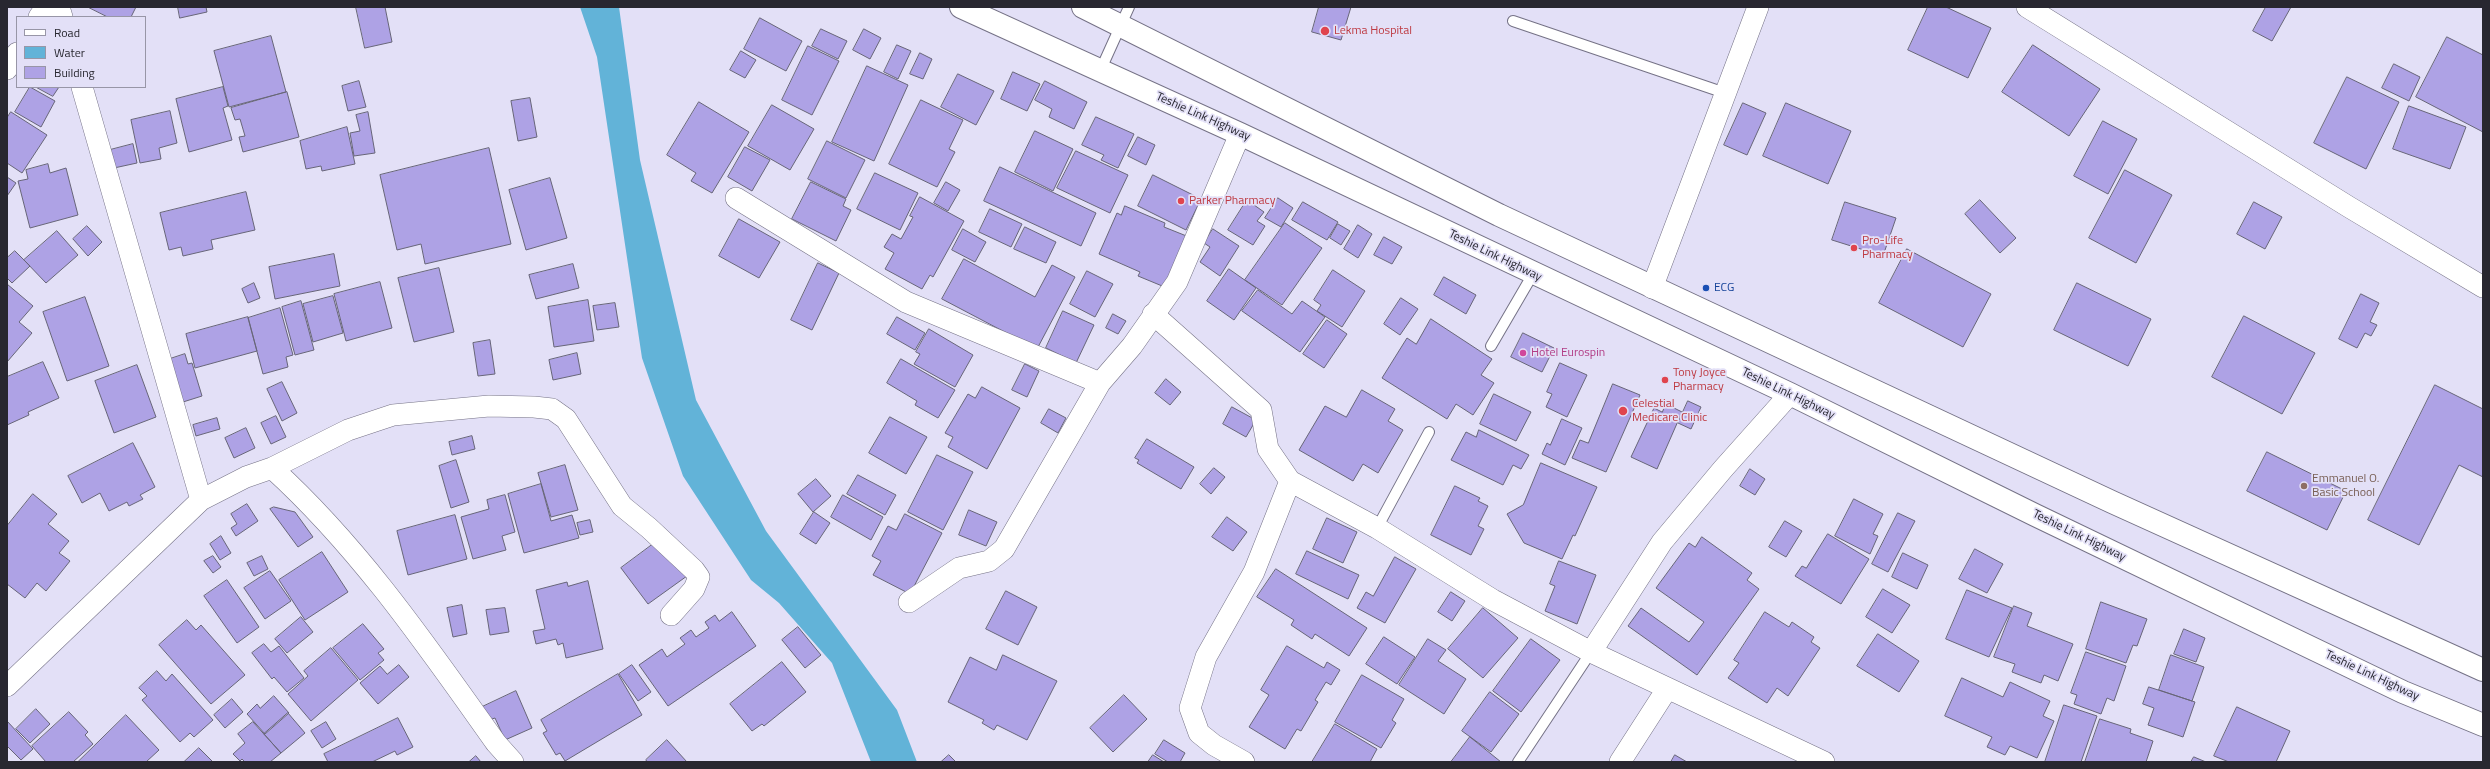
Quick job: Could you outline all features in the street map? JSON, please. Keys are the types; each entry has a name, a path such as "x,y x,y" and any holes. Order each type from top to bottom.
{"main road":[{"name":"Teshie Link Highway","path":"961,7 1101,69 1161,99 1240,134 1533,274 1790,394 2035,515 2403,692 2483,725"},
{"path":"1084,7 1125,16 1499,215 1652,288 2133,512 2483,670"}],"street":[{"path":"40,16 46,7"},
{"path":"1652,288 1758,7"},
{"path":"2027,7 2349,207 2483,287"},
{"path":"7,69 16,55"},
{"path":"82,88 201,500"},
{"path":"910,602 959,568 989,561 1004,549 1100,382 1132,346 1176,282 1240,134"},
{"path":"736,198 906,302 1100,382"},
{"path":"1153,314 1261,410 1268,449 1290,481 1377,528 1493,600 1591,652 1824,762"},
{"path":"1591,652 1662,542 1723,469 1790,394"},
{"path":"7,686 201,500 246,477 272,468 348,430 393,415 489,406 552,409 566,419 622,506 649,528 694,570 699,577 694,589 671,615"},
{"path":"272,468 308,500 393,599 496,743 513,762"},
{"path":"1244,762 1214,745 1200,734 1190,708 1206,657 1254,572 1290,481"},
{"path":"1620,762 1667,688"}],"lane":[{"path":"1101,69 1125,16"},
{"path":"1513,21 1726,93"},
{"path":"1491,346 1533,274"},
{"path":"1377,528 1429,432"},
{"path":"1518,762 1591,652"}],"water":[{"path":"580,7 619,7 640,160 696,400 766,531 897,710 917,762 871,762 832,663 779,603 751,580 683,476 642,358 597,57"}],"building":[{"path":"88,7 136,7 132,16 106,16"},
{"path":"178,7 206,7 207,12 180,18"},
{"path":"356,7 385,7 392,42 365,48"},
{"path":"1319,7 1351,7 1341,40 1312,32"},
{"path":"1928,7 1946,7 1991,28 1968,78 1908,50"},
{"path":"2266,7 2291,7 2272,41 2253,31"},
{"path":"760,18 802,41 786,71 744,49"},
{"path":"821,29 847,41 838,59 812,46"},
{"path":"864,29 881,38 870,59 853,50"},
{"path":"271,36 286,92 229,107 214,51"},
{"path":"2447,37 2483,55 2483,132 2416,97"},
{"path":"897,45 911,51 898,79 884,72"},
{"path":"2033,45 2100,89 2069,136 2002,92"},
{"path":"808,46 839,61 812,115 782,100"},
{"path":"741,51 756,60 745,78 730,70"},
{"path":"920,53 932,59 923,79 910,74"},
{"path":"2394,64 2420,77 2409,101 2382,88"},
{"path":"867,66 908,85 874,161 832,142"},
{"path":"1013,72 1040,84 1027,111 1001,99"},
{"path":"958,74 994,91 976,125 941,107"},
{"path":"2347,77 2399,102 2366,169 2314,143"},
{"path":"359,81 366,107 348,111 342,86"},
{"path":"1045,81 1087,102 1074,129 1049,117 1052,109 1035,100"},
{"path":"223,87 228,106 223,108 232,140 189,152 176,99"},
{"path":"29,88 55,101 41,127 15,112"},
{"path":"38,88 58,88 53,96"},
{"path":"287,92 299,137 243,152 239,137 245,136 240,119 235,120 231,108"},
{"path":"530,98 537,137 518,141 511,101"},
{"path":"921,100 963,120 949,149 955,152 937,187 889,164"},
{"path":"699,102 749,132 712,193 691,181 696,173 667,155"},
{"path":"1743,103 1766,113 1747,155 1724,145"},
{"path":"1786,103 1851,131 1828,184 1763,156"},
{"path":"772,105 814,129 790,170 748,146"},
{"path":"2409,106 2466,127 2450,169 2393,149"},
{"path":"170,111 177,143 159,148 161,159 140,163 131,120"},
{"path":"11,112 47,135 22,173 7,163 7,118"},
{"path":"368,112 375,153 354,156 350,133 360,131 356,115"},
{"path":"1096,117 1134,134 1118,168 1101,160 1104,155 1082,145"},
{"path":"2103,121 2137,139 2108,194 2074,176"},
{"path":"347,127 355,164 322,171 321,166 306,169 300,141"},
{"path":"1035,131 1073,149 1053,191 1015,172"},
{"path":"1138,137 1155,145 1146,165 1128,156"},
{"path":"827,141 865,160 846,198 808,179"},
{"path":"133,144 137,163 114,168 110,150"},
{"path":"745,147 770,160 752,191 728,177"},
{"path":"489,148 511,244 425,264 421,244 397,250 380,175"},
{"path":"1076,151 1128,175 1110,213 1057,188"},
{"path":"48,164 50,173 66,168 78,215 30,228 18,181 28,179 26,170"},
{"path":"1000,167 1096,213 1081,246 984,201"},
{"path":"2125,170 2172,195 2136,263 2089,238"},
{"path":"875,173 918,193 900,230 857,209"},
{"path":"1153,175 1201,199 1186,230 1138,206"},
{"path":"7,177 16,183 7,196"},
{"path":"550,178 567,238 526,250 509,190"},
{"path":"811,182 846,199 843,206 851,210 836,241 792,219"},
{"path":"946,182 960,190 948,211 934,203"},
{"path":"246,192 255,230 211,240 213,249 183,256 181,247 169,250 160,213"},
{"path":"920,197 964,221 933,277 930,275 922,289 885,269 894,253 884,247 892,234 901,239 913,217 910,216"},
{"path":"1278,198 1293,208 1281,227 1265,218"},
{"path":"1247,200 1264,212 1257,221 1265,226 1253,245 1228,230"},
{"path":"1980,200 2016,238 2000,253 1965,214"},
{"path":"1303,202 1338,222 1327,240 1292,220"},
{"path":"1845,202 1896,218 1883,256 1832,240"},
{"path":"2254,202 2282,217 2265,249 2237,234"},
{"path":"1125,206 1165,223 1164,227 1189,237 1167,288 1138,276 1140,272 1099,254 1117,213 1121,215"},
{"path":"990,209 1022,224 1011,247 979,232"},
{"path":"739,219 780,242 759,278 719,256"},
{"path":"1285,223 1322,248 1282,305 1245,280"},
{"path":"1338,224 1350,231 1341,245 1330,238"},
{"path":"1358,225 1372,234 1358,258 1344,249"},
{"path":"87,226 102,242 88,256 73,239"},
{"path":"1025,227 1056,242 1046,263 1014,249"},
{"path":"963,229 986,242 975,262 952,250"},
{"path":"1213,229 1239,246 1220,276 1200,262 1210,247 1204,243"},
{"path":"57,231 78,255 46,283 24,260"},
{"path":"1384,237 1402,247 1392,264 1374,255"},
{"path":"1907,249 1991,294 1963,347 1879,303"},
{"path":"15,251 30,266 12,283 7,278 7,258"},
{"path":"334,254 340,286 275,299 269,267"},
{"path":"964,259 1035,297 1052,265 1075,277 1037,349 942,299"},
{"path":"818,263 839,273 812,330 791,320"},
{"path":"573,264 579,288 536,299 529,275"},
{"path":"439,268 454,332 414,342 398,278"},
{"path":"1229,269 1256,288 1234,320 1207,301"},
{"path":"1333,270 1365,291 1342,327 1317,311 1321,305 1314,300"},
{"path":"1087,271 1113,284 1095,317 1070,304"},
{"path":"1444,277 1476,295 1466,314 1434,295"},
{"path":"380,282 392,328 346,341 334,294"},
{"path":"254,283 260,298 248,303 242,289"},
{"path":"2077,283 2151,319 2128,366 2054,330"},
{"path":"7,284 33,306 19,322 32,333 7,362"},
{"path":"1258,290 1292,314 1302,301 1325,317 1300,352 1242,311"},
{"path":"2361,294 2379,303 2370,322 2377,325 2371,336 2365,333 2357,348 2339,339"},
{"path":"333,296 343,333 313,342 303,304"},
{"path":"85,297 109,366 67,381 43,312"},
{"path":"1401,298 1418,309 1400,335 1384,324"},
{"path":"588,300 594,341 554,347 548,307"},
{"path":"301,301 314,350 295,355 282,307"},
{"path":"615,303 619,327 597,330 593,306"},
{"path":"280,308 293,355 286,357 288,367 263,374 248,318"},
{"path":"1063,311 1094,325 1076,363 1046,348"},
{"path":"1113,314 1126,321 1118,334 1106,328"},
{"path":"2244,316 2315,353 2282,414 2212,377"},
{"path":"248,317 257,351 195,368 186,334"},
{"path":"897,317 925,333 915,350 887,334"},
{"path":"1431,319 1492,359 1481,375 1494,383 1473,415 1456,404 1447,419 1382,378 1407,338 1416,344"},
{"path":"1327,320 1347,334 1324,368 1303,354"},
{"path":"929,329 973,355 955,387 914,364 920,354 916,352"},
{"path":"1523,333 1554,348 1542,372 1511,357"},
{"path":"490,340 495,374 478,376 473,343"},
{"path":"577,353 581,374 553,380 549,360"},
{"path":"185,354 188,364 192,363 202,396 183,402 170,359"},
{"path":"901,359 955,390 938,418 915,405 917,401 887,383"},
{"path":"43,362 59,398 28,412 29,415 7,425 7,377"},
{"path":"1560,363 1587,375 1567,417 1546,407 1552,394 1547,392"},
{"path":"1025,364 1039,371 1027,397 1012,390"},
{"path":"137,365 156,417 114,433 95,381"},
{"path":"1166,379 1181,392 1170,405 1155,393"},
{"path":"282,382 297,413 282,421 267,389"},
{"path":"1613,384 1640,395 1606,472 1572,458 1580,440 1588,443"},
{"path":"2435,385 2483,409 2483,477 2459,465 2419,545 2368,520"},
{"path":"982,387 1020,408 987,469 948,447 953,437 945,433 968,394 975,398"},
{"path":"1362,390 1395,409 1388,421 1403,430 1378,473 1363,464 1353,481 1299,450 1325,406 1346,417"},
{"path":"1494,394 1531,412 1516,441 1480,424"},
{"path":"1688,401 1701,407 1691,429 1678,423"},
{"path":"1666,404 1682,412 1657,469 1631,457 1654,408 1662,412"},
{"path":"1232,407 1256,420 1246,437 1223,424"},
{"path":"1049,409 1066,418 1058,433 1041,423"},
{"path":"276,416 286,437 271,444 261,423"},
{"path":"890,417 927,437 906,474 869,453"},
{"path":"217,418 220,429 196,436 193,425"},
{"path":"1562,419 1582,428 1565,465 1542,454 1547,443 1550,445"},
{"path":"246,428 255,448 234,458 225,438"},
{"path":"1479,430 1529,455 1521,469 1513,465 1503,485 1451,460 1466,432 1476,437"},
{"path":"472,436 475,449 452,455 449,442"},
{"path":"1147,439 1194,467 1181,489 1137,463 1139,460 1135,458"},
{"path":"133,443 155,487 140,495 143,499 129,506 127,502 109,511 100,493 82,503 68,476"},
{"path":"2267,452 2346,491 2327,530 2247,491"},
{"path":"937,455 973,472 943,530 908,512"},
{"path":"456,460 469,502 451,508 439,466"},
{"path":"1541,463 1597,487 1575,536 1573,535 1562,559 1524,543 1507,514 1523,505"},
{"path":"565,465 578,510 551,517 538,473"},
{"path":"1214,468 1225,477 1211,494 1200,484"},
{"path":"1750,469 1765,479 1755,495 1740,486"},
{"path":"858,475 896,495 885,515 847,494"},
{"path":"816,479 831,496 813,512 798,494"},
{"path":"541,484 551,521 572,515 579,538 524,553 508,494"},
{"path":"1455,486 1480,498 1478,501 1488,506 1478,526 1484,529 1471,555 1431,535"},
{"path":"33,494 57,514 48,524 69,541 59,553 70,561 46,591 37,583 25,598 7,584 7,526"},
{"path":"505,495 515,532 502,536 506,550 473,559 461,517 489,509 487,500"},
{"path":"843,495 883,517 871,540 831,517"},
{"path":"1854,499 1883,514 1873,534 1878,536 1870,554 1835,536"},
{"path":"247,504 258,521 236,536 231,528 237,524 231,514"},
{"path":"274,507 295,512 313,537 298,547 270,509"},
{"path":"969,510 997,522 986,546 959,535"},
{"path":"814,512 830,523 816,544 800,534"},
{"path":"1898,513 1915,521 1888,572 1872,564"},
{"path":"905,514 942,533 910,594 873,575 881,561 872,556 888,526 896,530"},
{"path":"455,515 467,559 408,575 397,531"},
{"path":"1227,517 1247,532 1233,551 1212,537"},
{"path":"1327,518 1357,532 1343,563 1313,549"},
{"path":"590,520 593,532 580,535 577,523"},
{"path":"1785,521 1802,531 1786,557 1769,547"},
{"path":"1828,534 1869,559 1841,604 1795,576 1802,566 1806,568"},
{"path":"221,536 231,553 220,560 210,544"},
{"path":"1702,537 1752,573 1747,580 1759,589 1697,675 1628,626 1641,608 1689,642 1704,622 1656,588 1689,543 1695,547"},
{"path":"660,539 687,576 648,604 621,568"},
{"path":"1975,549 2003,564 1987,593 1959,579"},
{"path":"1307,551 1359,575 1348,599 1296,574"},
{"path":"322,552 348,592 305,620 279,580"},
{"path":"1903,553 1928,565 1917,589 1892,577"},
{"path":"213,556 221,567 213,573 204,561"},
{"path":"262,556 268,569 254,576 247,563"},
{"path":"1395,557 1416,569 1385,623 1357,608 1366,592 1373,596"},
{"path":"1559,561 1596,575 1577,624 1545,611 1555,586 1550,584"},
{"path":"1276,569 1367,628 1349,656 1315,634 1312,639 1291,625 1294,620 1257,597"},
{"path":"270,571 291,601 265,619 244,588"},
{"path":"227,580 259,627 237,643 204,596"},
{"path":"588,581 603,649 566,658 563,643 558,645 556,639 536,644 533,631 545,629 536,590 567,582 568,586"},
{"path":"1883,589 1910,605 1892,633 1866,617"},
{"path":"1967,590 2012,608 1989,657 1946,639"},
{"path":"1006,591 1037,607 1018,645 986,629"},
{"path":"1451,592 1465,601 1452,621 1438,612"},
{"path":"2101,602 2147,619 2137,646 2133,645 2126,663 2086,649"},
{"path":"462,605 467,634 453,637 447,608"},
{"path":"2014,606 2032,613 2027,626 2073,644 2058,681 2044,675 2041,683 2012,672 2015,664 1994,657"},
{"path":"505,608 509,632 490,635 486,610"},
{"path":"1483,608 1518,638 1483,678 1448,649"},
{"path":"732,612 756,646 668,706 639,665 662,649 667,657 685,644 680,638 691,630 696,637 709,628 705,622 715,615 719,621"},
{"path":"1765,612 1789,627 1792,622 1814,637 1811,642 1820,648 1788,696 1777,688 1767,703 1728,678 1739,663 1734,660"},
{"path":"301,617 313,632 287,653 275,639"},
{"path":"187,620 196,630 201,625 245,675 211,704 159,645"},
{"path":"363,624 384,649 378,653 384,660 360,680 333,648"},
{"path":"798,627 821,655 805,668 782,640"},
{"path":"2184,629 2205,638 2196,662 2174,654"},
{"path":"1878,634 1919,661 1899,692 1857,666"},
{"path":"1384,637 1415,657 1397,684 1366,664"},
{"path":"1428,639 1446,650 1438,661 1466,679 1444,714 1399,685"},
{"path":"1531,639 1560,660 1521,712 1493,691"},
{"path":"264,644 271,652 279,646 304,678 287,692 274,677 272,679 252,653"},
{"path":"1287,646 1324,668 1327,662 1340,670 1331,685 1326,682 1315,700 1318,702 1301,731 1297,729 1285,749 1249,727 1269,695 1261,690"},
{"path":"331,648 358,680 311,721 288,694 308,676 304,671"},
{"path":"2086,652 2126,666 2114,701 2107,698 2101,714 2074,704 2077,695 2071,693"},
{"path":"1003,655 1057,681 1027,740 997,725 994,730 982,723 984,720 948,702 970,657 996,670"},
{"path":"2171,655 2204,667 2192,701 2159,690"},
{"path":"782,662 806,692 764,726 762,724 752,731 730,704"},
{"path":"399,665 409,677 378,704 360,683 380,666 387,674"},
{"path":"632,665 651,692 638,701 619,674"},
{"path":"157,671 166,681 172,674 213,720 194,737 190,733 180,742 142,700 147,696 139,688"},
{"path":"618,674 642,715 565,761 560,753 556,755 543,733 547,731 541,720"},
{"path":"1362,675 1404,699 1392,720 1396,723 1381,748 1335,722"},
{"path":"1962,678 2003,697 2010,682 2050,701 2043,716 2054,721 2037,758 2010,746 2005,755 1987,747 1992,737 1945,716"},
{"path":"2149,687 2195,702 2183,737 2148,725 2154,708 2143,704"},
{"path":"516,691 532,728 505,740 495,718 486,721 480,708"},
{"path":"1490,692 1519,714 1491,752 1462,731"},
{"path":"1124,695 1147,719 1113,752 1090,728"},
{"path":"274,696 289,713 265,734 247,714 257,704 260,708"},
{"path":"232,699 243,712 225,728 214,715"},
{"path":"2064,705 2097,716 2081,762 2045,762"},
{"path":"2237,707 2290,731 2276,762 2229,762 2214,756"},
{"path":"36,709 50,724 30,743 16,729"},
{"path":"69,712 88,732 85,735 93,744 73,762 46,762 32,746"},
{"path":"288,713 305,733 281,753 264,734"},
{"path":"126,715 159,750 146,762 78,762"},
{"path":"398,718 413,747 397,755 395,751 372,762 328,762 324,754"},
{"path":"2100,719 2131,729 2130,733 2153,741 2146,762 2085,762"},
{"path":"7,721 33,749 21,760 7,746"},
{"path":"253,722 281,753 270,762 245,762 242,759 240,761 233,754 245,743 238,734"},
{"path":"326,722 336,739 322,748 311,731"},
{"path":"1335,724 1377,749 1370,762 1312,762"},
{"path":"1470,737 1501,762 1451,762"},
{"path":"667,740 687,762 647,762 646,760"},
{"path":"1164,740 1185,753 1180,762 1168,762 1155,754"},
{"path":"199,748 213,762 184,762"},
{"path":"949,755 956,762 941,762"},
{"path":"1153,755 1164,762 1148,762"},
{"path":"1675,755 1687,762 1671,762"},
{"path":"476,756 481,762 469,762"},
{"path":"2194,757 2206,762 2191,762"}],"place":[{"name":"Lekma Hospital","path":"1325,31"},
{"name":"Parker Pharmacy","path":"1181,201"},
{"name":"Pro-Life Pharmacy","path":"1854,248"},
{"name":"ECG","path":"1706,288"},
{"name":"Hotel Eurospin","path":"1523,353"},
{"name":"Tony Joyce Pharmacy","path":"1665,380"},
{"name":"Celestial Medicare Clinic","path":"1623,411"},
{"name":"Emmanuel O. Basic School","path":"2304,486"}]}
